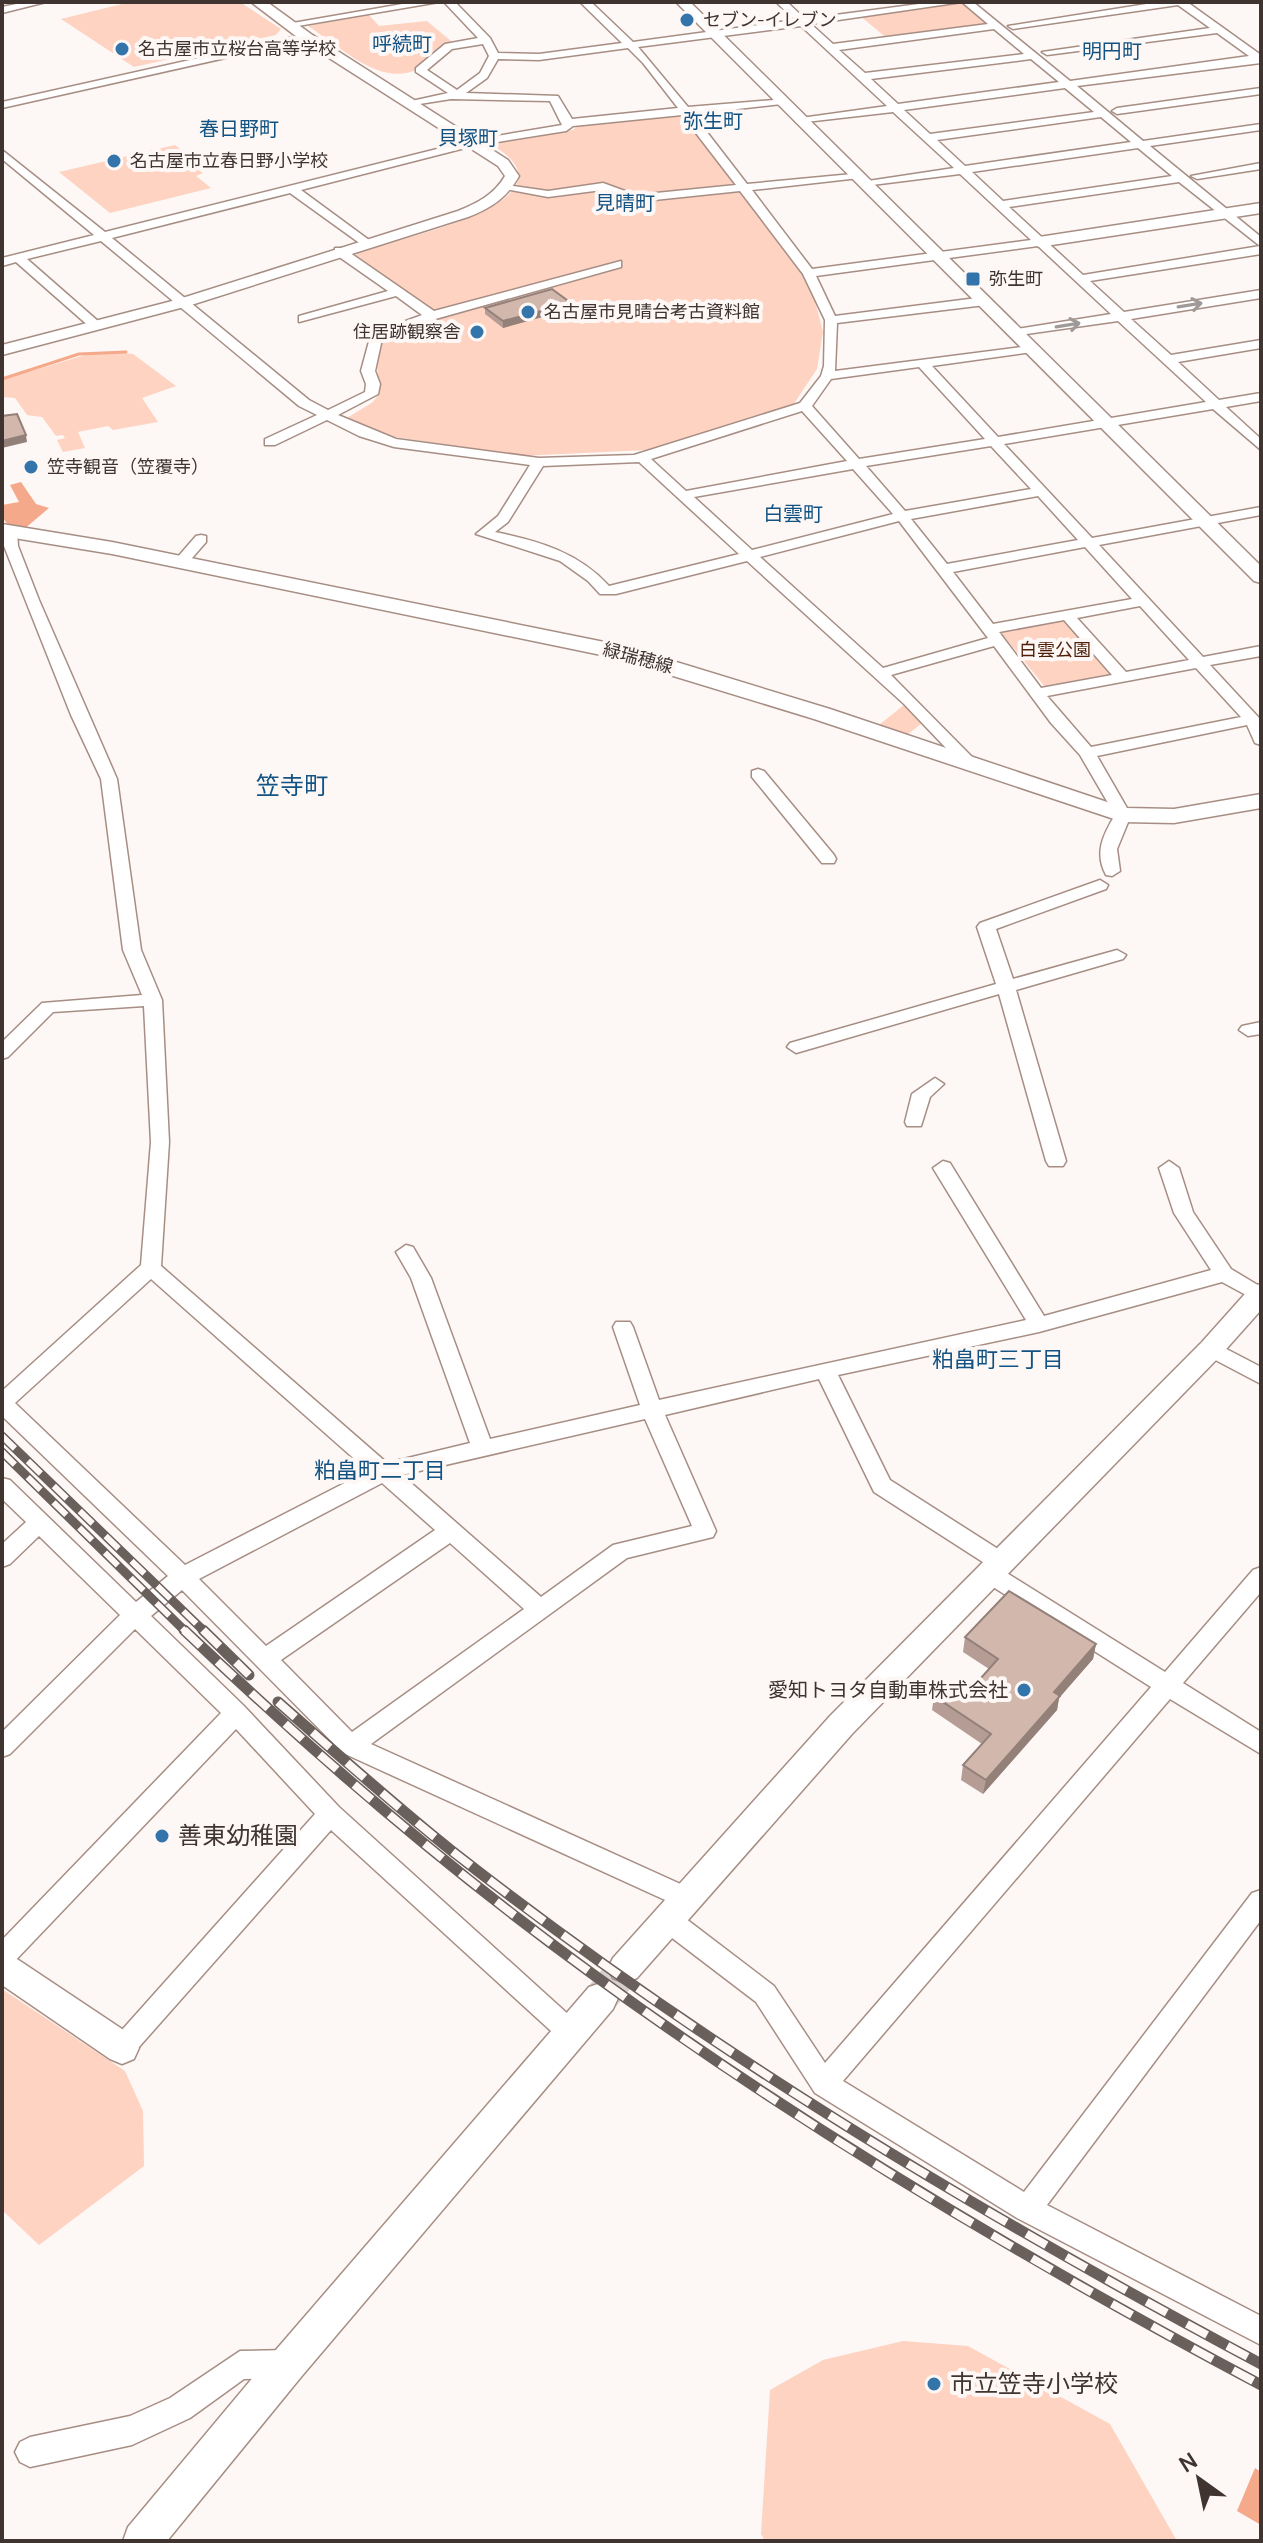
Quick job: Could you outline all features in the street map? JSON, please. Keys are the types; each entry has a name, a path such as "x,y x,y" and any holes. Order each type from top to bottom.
{"main road":[{"name":"緑瑞穂線","path":"6,530 181,562 616,651 727,683 1123,815 1174,816 1261,801"}],"street":[{"path":"2,10 41,2"},
{"path":"2,350 182,303 483,207 493,203 506,188 512,176 503,163 306,37 258,2"},
{"path":"292,24 434,2"},
{"path":"411,104 453,95 477,84 489,70 494,56 486,40 449,2"},
{"path":"2,153 19,174 229,338 304,403 394,443 539,462 641,457 805,406 827,376 831,320 809,273 647,61 585,2"},
{"path":"683,2 1261,577"},
{"path":"781,2 1261,446"},
{"path":"494,56 539,57 957,2"},
{"path":"967,2 1182,178 1261,229"},
{"path":"984,2 1197,176 1261,243"},
{"path":"1013,26 1180,2 1260,59"},
{"path":"830,48 997,26"},
{"path":"1047,52 1219,30"},
{"path":"2,105 306,37"},
{"path":"486,40 449,46 420,70 453,95 554,98 558,110 569,123"},
{"path":"862,77 1033,56"},
{"path":"801,121 1260,59"},
{"path":"1117,111 1261,91"},
{"path":"569,123 782,101"},
{"path":"927,138 1101,114"},
{"path":"2,262 473,143 566,128 569,123"},
{"path":"506,188 548,194 603,186 635,199 962,170 1261,127"},
{"path":"1197,176 1261,166"},
{"path":"999,205 1182,178"},
{"path":"291,188 365,243"},
{"path":"809,273 1261,208"},
{"path":"1080,279 1261,250"},
{"path":"339,251 432,316"},
{"path":"18,258 95,325"},
{"path":"270,442 371,394 373,384 368,371 376,337 403,324 617,264"},
{"path":"303,319 398,292"},
{"path":"1017,333 1261,294"},
{"path":"831,320 985,301"},
{"path":"1167,360 1261,344"},
{"path":"827,376 1032,348"},
{"path":"922,363 1252,719 1261,740"},
{"path":"683,496 1261,397"},
{"path":"805,406 902,516 944,569 1057,720 1087,753 1123,815 1111,836 1106,878 986,927 1056,1161"},
{"path":"641,457 879,674 971,765"},
{"path":"539,462 503,519 483,534 552,552 582,568 605,591 902,516 1043,491"},
{"path":"944,569 1261,511"},
{"path":"6,530 79,715 109,779 132,950 153,1000 160,1142 151,1268 2,1403 183,1577 351,1746 678,1909 765,1994 824,2084 1027,2209 1261,2331"},
{"path":"181,562 201,539"},
{"path":"879,674 994,634 1067,615 1145,601"},
{"path":"1067,615 1122,677"},
{"path":"1039,693 1261,651"},
{"path":"1087,753 1252,719"},
{"path":"758,774 828,859"},
{"path":"796,1047 1117,955"},
{"path":"2,1053 48,1007 153,1000"},
{"path":"914,1122 921,1094 935,1084"},
{"path":"943,1168 1039,1325"},
{"path":"625,1968 841,1725 1211,1349 1260,1294 1224,1274 1184,1213 1169,1168"},
{"path":"406,1252 421,1278 483,1449"},
{"path":"151,1268 539,1608"},
{"path":"2,1747 133,1617 183,1577 386,1471 825,1370 1039,1325 1224,1274"},
{"path":"351,1746 621,1551 705,1531 652,1410 623,1327"},
{"path":"1211,1349 1261,1376"},
{"path":"825,1370 882,1486 1166,1687 1261,1744"},
{"path":"2,1486 133,1617 236,1713 330,1814 571,2033"},
{"path":"2,1558 38,1524"},
{"path":"265,1659 452,1530"},
{"path":"824,2084 1261,1576"},
{"path":"2,1957 236,1713"},
{"path":"2,1967 122,2048 330,1814"},
{"path":"1027,2209 1261,1901"},
{"path":"142,2541 288,2364 601,1998"},
{"path":"30,2452 132,2430 180,2408 240,2365 288,2364"}],"green space":[{"path":"130,2 240,2 281,29 276,35 134,67 61,19"},
{"path":"966,2 996,26 889,40 859,15"},
{"path":"368,14 379,26 427,21 451,41 432,60 414,71 396,74 362,63 308,26"},
{"path":"684,114 802,274 815,301 823,332 817,369 793,405 646,450 521,456 395,437 347,418 373,402 379,394 376,348 402,328 439,316 356,255 360,250 442,227 475,215 502,200 517,184 515,165 492,145 494,142 573,130 578,125"},
{"path":"175,145 203,167 197,169 203,173 196,176 211,188 110,213 59,172"},
{"path":"109,352 133,354 176,386 142,398 158,422 78,432 85,448 63,452 57,440 65,438 63,435 56,436 42,417 27,415 15,398 2,397 2,380 85,355"},
{"name":"白雲公園","path":"1066,617 1114,674 1045,687 999,630"},
{"path":"904,705 922,723 907,735 879,725"},
{"path":"2,1989 125,2071 143,2111 144,2166 39,2245 2,2210"},
{"path":"903,2341 968,2346 1110,2424 1177,2541 765,2541 761,2534 770,2390 823,2360"}],"shaded area":[{"path":"21,482 36,504 49,508 23,530 6,522 2,511 2,505 19,502 10,485"},
{"path":"1255,2468 1261,2472 1261,2525 1237,2511"}],"building":[{"path":"552,289 571,303 503,321 485,308"},
{"path":"17,414 26,435 2,441 2,416"},
{"name":"愛知トヨタ自動車株式会社","path":"1009,1591 1096,1644 1054,1692 1060,1696 986,1780 963,1765 991,1734 934,1696 964,1697 998,1659 965,1637"}],"waterway":[{"path":"2,379 79,354 126,352"}],"tunnel":[{"path":"601,1998 625,1968"}],"railway":[{"path":"2,1436 205,1632"},
{"path":"2,1452 186,1632"},
{"path":"184,1630 303,1740 426,1845 510,1912 689,2042 781,2104 971,2222 1261,2385"},
{"path":"203,1630 249,1675"},
{"path":"278,1702 452,1851 548,1924 744,2061 948,2188 1261,2364"}],"place":[{"name":"セブン-イレブン","path":"687,20"},
{"name":"名古屋市立桜台高等学校","path":"122,49"},
{"name":"名古屋市立春日野小学校","path":"114,161"},
{"name":"弥生町","path":"973,279"},
{"name":"名古屋市見晴台考古資料館","path":"528,312"},
{"name":"住居跡観察舎","path":"477,332"},
{"name":"笠寺観音（笠覆寺）","path":"31,467"},
{"name":"愛知トヨタ自動車株式会社","path":"1024,1690"},
{"name":"善東幼稚園","path":"162,1836"},
{"name":"市立笠寺小学校","path":"934,2384"}],"district":[{"name":"呼続町","path":"402,44"},
{"name":"明円町","path":"1112,51"},
{"name":"弥生町","path":"713,121"},
{"name":"春日野町","path":"239,129"},
{"name":"貝塚町","path":"468,138"},
{"name":"見晴町","path":"625,203"},
{"name":"白雲町","path":"793,514"},
{"name":"笠寺町","path":"292,786"},
{"name":"粕畠町三丁目","path":"998,1359"},
{"name":"粕畠町二丁目","path":"380,1470"}]}
